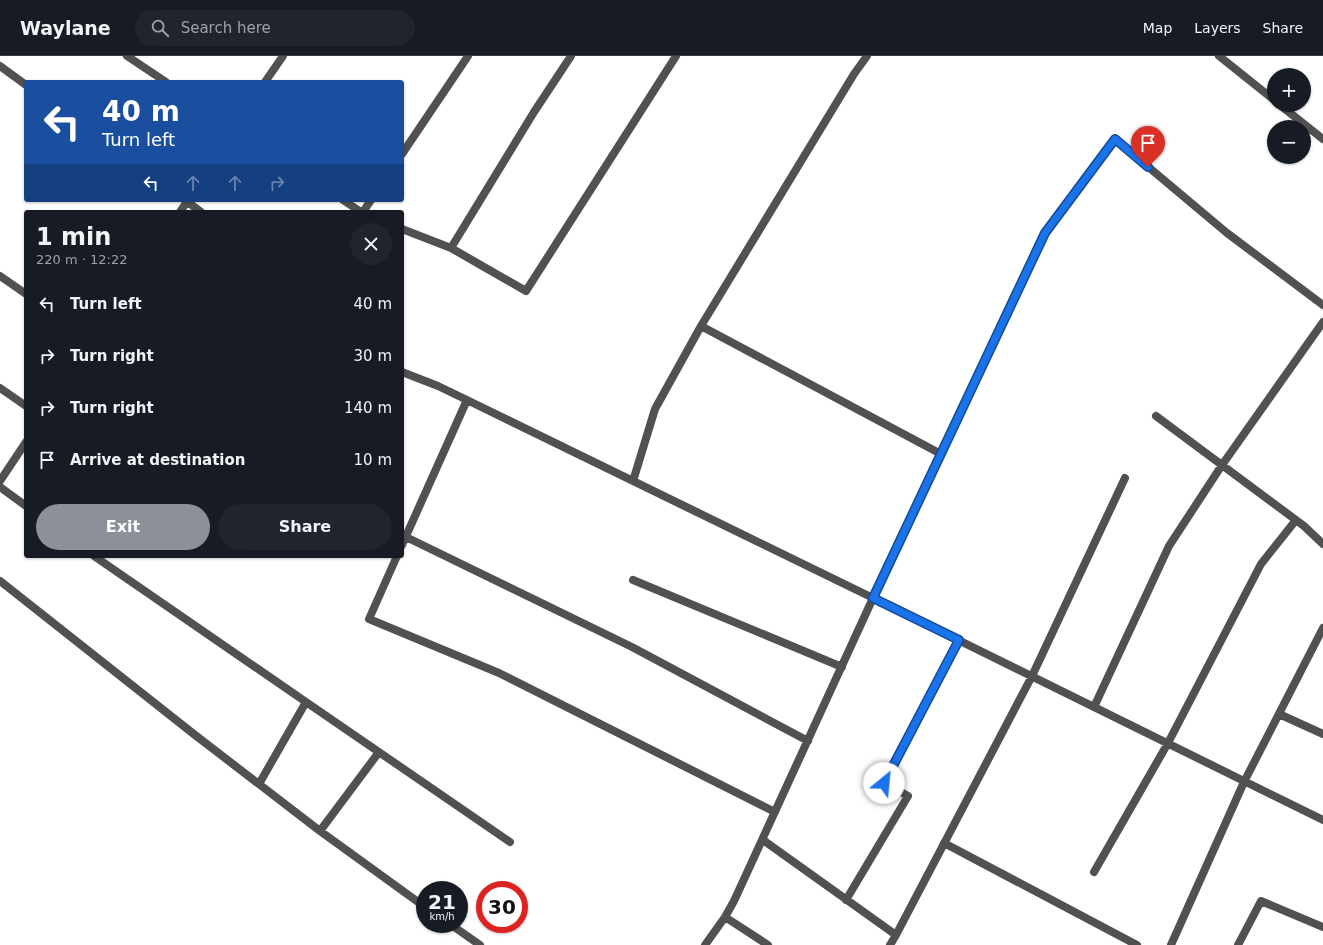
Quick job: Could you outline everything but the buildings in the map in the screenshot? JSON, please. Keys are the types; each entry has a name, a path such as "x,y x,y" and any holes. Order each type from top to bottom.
{"street":[{"path":"126,56 163,80"},
{"path":"404,151 468,56"},
{"path":"451,248 534,112 571,56"},
{"path":"404,230 451,248 526,291 676,56"},
{"path":"633,481 655,409 701,326 850,81 867,56"},
{"path":"1219,56 1267,94"},
{"path":"266,80 279,58"},
{"path":"0,66 24,84"},
{"path":"1289,112 1323,139"},
{"path":"705,945 725,917 734,901 873,598 1045,233 1115,139 1227,233 1323,305"},
{"path":"188,202 198,210"},
{"path":"346,202 359,210"},
{"path":"0,276 24,293"},
{"path":"1094,707 1169,546 1222,465 1323,322"},
{"path":"701,326 941,454"},
{"path":"404,373 468,400 1323,820"},
{"path":"0,388 24,405"},
{"path":"468,400 404,541 632,647 808,741"},
{"path":"1156,416 1304,526 1323,544"},
{"path":"0,481 24,445"},
{"path":"890,945 1032,676 1125,478"},
{"path":"0,487 24,505"},
{"path":"1094,872 1168,743 1261,564 1296,520"},
{"path":"97,558 510,842"},
{"path":"396,558 369,619 499,673 775,812"},
{"path":"633,580 842,667"},
{"path":"0,581 195,736 320,831 416,900"},
{"path":"1172,945 1244,782 1279,714 1319,644 1323,628"},
{"path":"846,900 908,796 884,783 959,640"},
{"path":"259,784 306,702"},
{"path":"1279,714 1323,734"},
{"path":"320,831 379,752"},
{"path":"763,840 896,935"},
{"path":"944,843 1137,945"},
{"path":"1238,945 1261,901 1323,927"},
{"path":"725,917 768,945"},
{"path":"463,933 480,945"}],"route":[{"path":"884,783 959,640 873,598 1045,233 1115,139 1148,167"}]}
